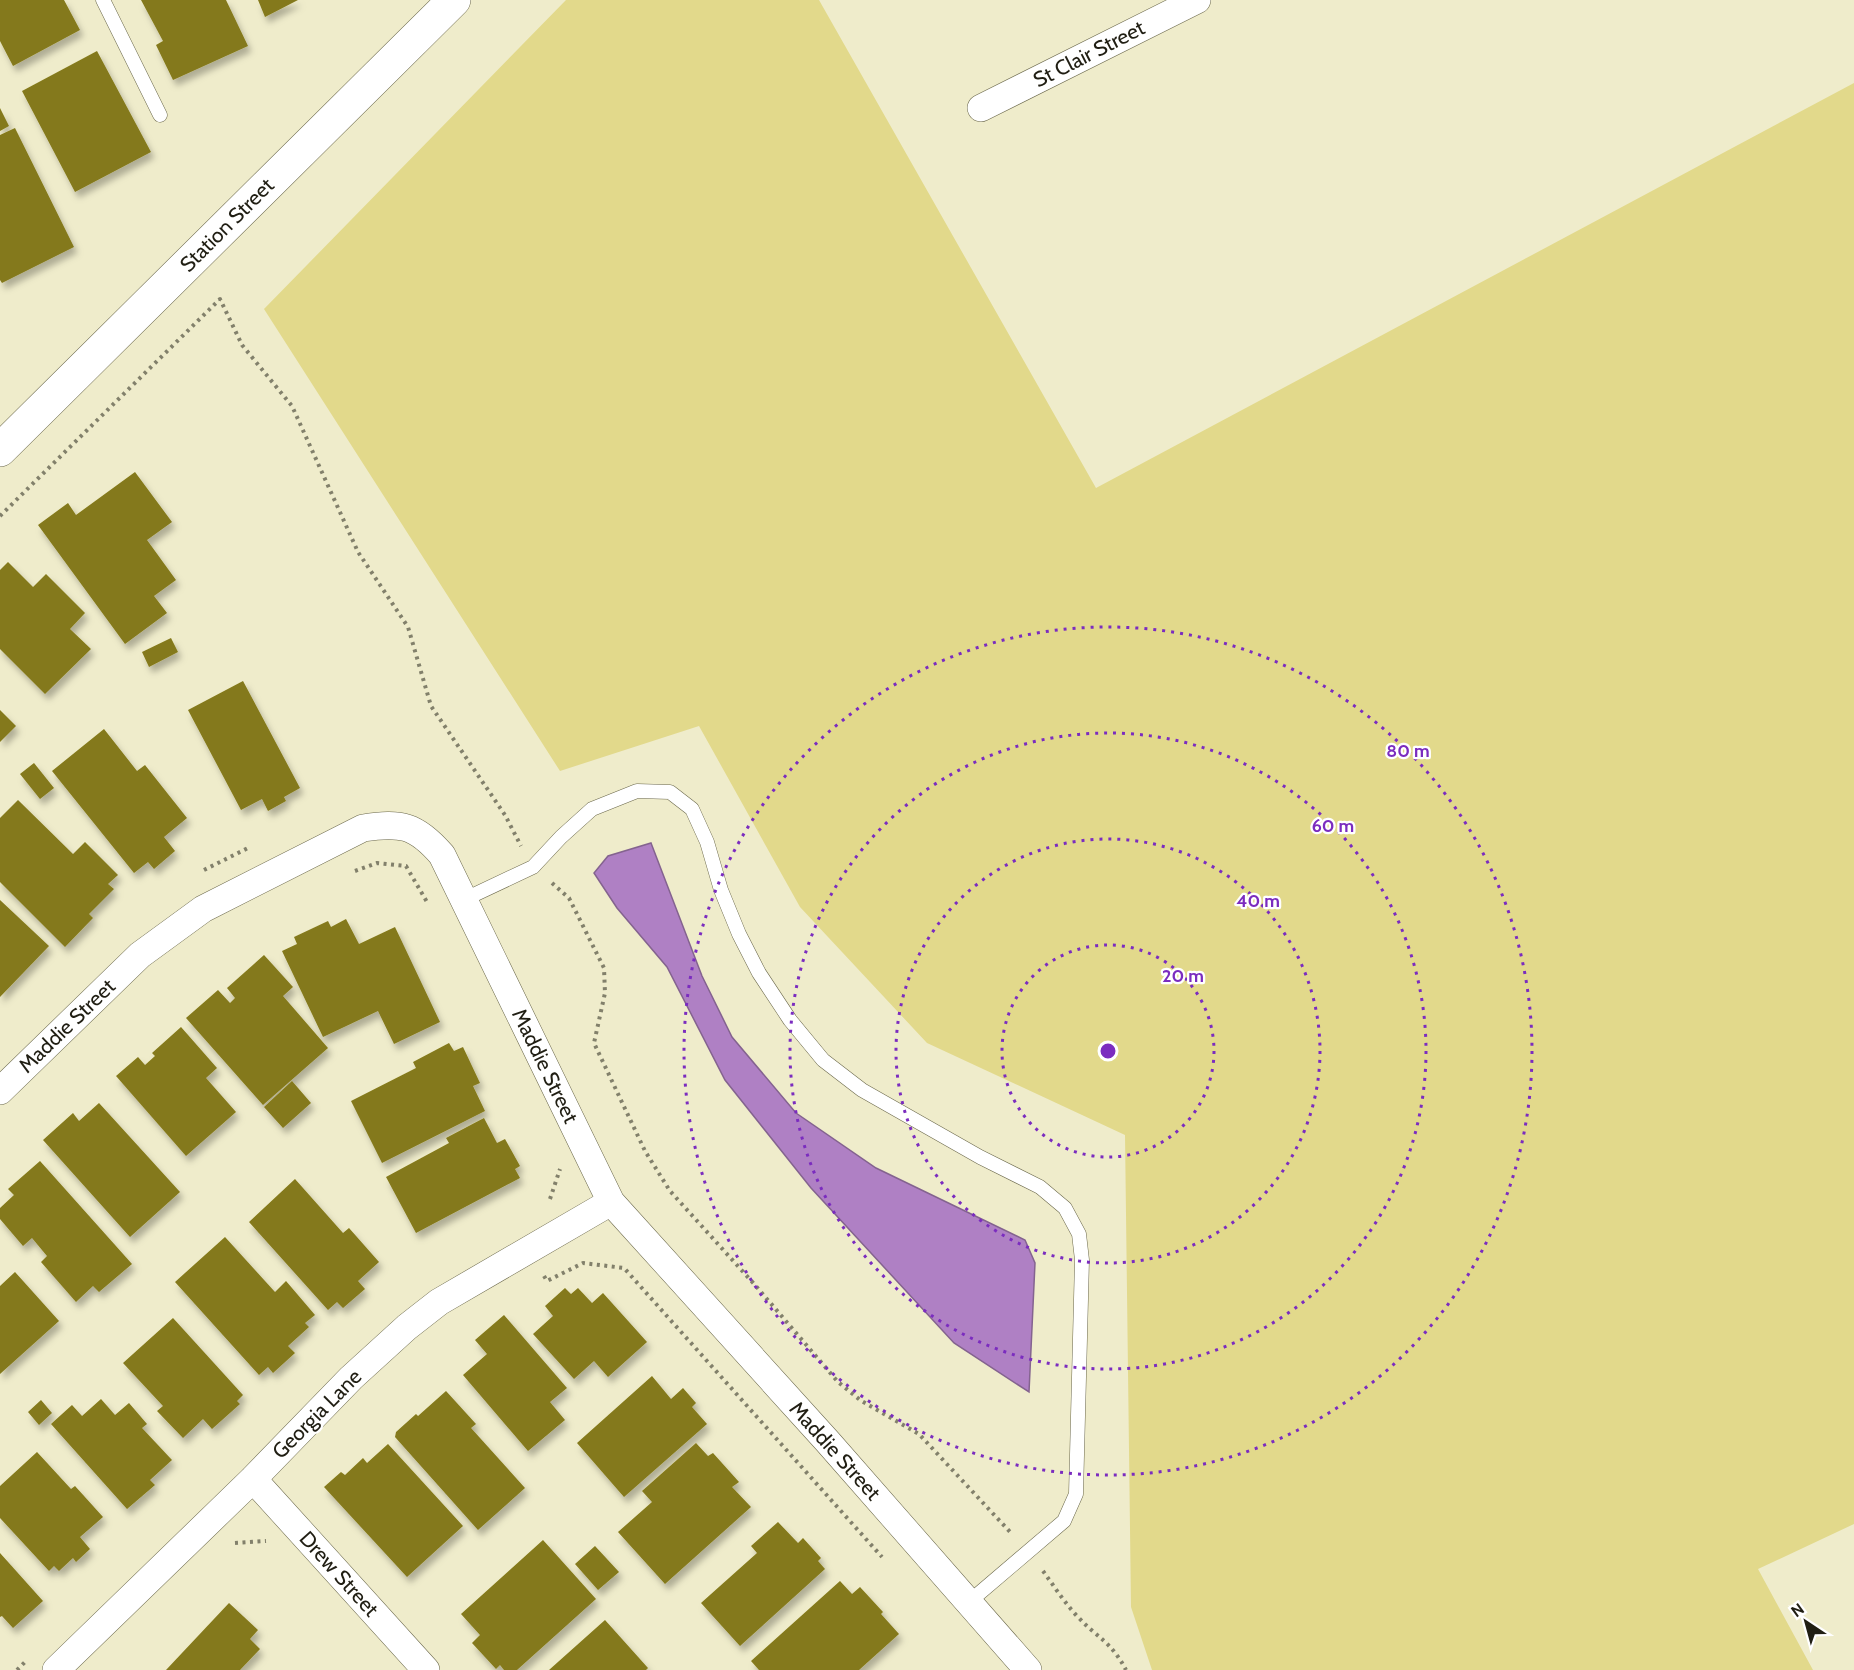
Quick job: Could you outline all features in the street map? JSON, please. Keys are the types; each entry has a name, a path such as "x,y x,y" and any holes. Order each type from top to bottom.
{"street":[{"name":"Station Street","path":"0,450 454,0"},
{"name":"St Clair Street","path":"981,108 1197,0"},
{"name":"Maddie Street","path":"0,1091 140,955 203,909 363,828 387,824 406,827 426,837 441,855 611,1202 828,1442 1028,1670"},
{"name":"Georgia Lane","path":"56,1670 253,1479 351,1378 407,1327 439,1302 611,1202"},
{"name":"Drew Street","path":"253,1479 426,1670"}],"lane":[{"path":"103,0 160,115"},
{"path":"463,900 533,867 592,809 637,791 670,792 692,809 707,842 721,890 739,934 759,973 790,1020 824,1060 862,1089 980,1157 1040,1187 1065,1208 1079,1234 1082,1260 1076,1494 1064,1521 969,1602"}],"path":[{"path":"0,516 220,299 242,345 292,406 358,552 408,627 431,706 505,815 533,867 569,898 604,968 605,993 594,1043 645,1151 670,1191 838,1382 860,1400 919,1434 1028,1551 1077,1616 1118,1654 1126,1670"},
{"path":"550,1201 560,1170 554,1159"},
{"path":"540,1271 547,1281 583,1263 624,1268 886,1561"},
{"path":"200,1529 225,1554 236,1542 268,1541"},
{"path":"16,1670 33,1654"}],"shaded area":[{"path":"566,0 819,0 1096,488 1854,83 1854,1524 1758,1569 1813,1670 1152,1670 1131,1607 1125,1135 927,1043 800,907 699,726 560,771 264,309"},
{"path":"651,843 702,976 732,1037 796,1113 876,1168 1025,1240 1035,1263 1029,1392 954,1343 811,1188 725,1080 667,967 617,908 594,873 608,856"}],"building":[{"path":"0,0 64,0 80,30 13,66 0,41"},
{"path":"141,0 226,0 248,46 173,80 156,45 163,41"},
{"path":"258,0 298,0 265,17"},
{"path":"97,51 151,152 75,192 22,91"},
{"path":"0,108 9,126 0,131"},
{"path":"15,128 74,247 2,283 0,280 0,135"},
{"path":"135,472 172,522 147,540 176,580 154,596 167,613 125,644 38,525 68,503 76,515"},
{"path":"8,562 33,587 46,574 85,613 70,629 91,649 45,694 0,649 0,570"},
{"path":"171,638 178,652 149,667 142,652"},
{"path":"243,681 300,788 284,797 286,801 268,811 262,799 241,810 188,710"},
{"path":"0,710 16,726 0,742"},
{"path":"104,729 137,771 145,765 187,818 164,837 175,851 154,869 148,862 134,873 52,771"},
{"path":"34,763 54,788 40,799 20,774"},
{"path":"18,800 73,854 85,842 118,875 108,884 114,889 89,914 93,918 65,947 0,882 0,818"},
{"path":"0,900 49,946 0,997"},
{"path":"346,919 359,944 395,927 440,1022 394,1044 378,1011 323,1037 282,951 297,944 294,937 328,921 331,927"},
{"path":"264,955 293,987 283,996 328,1048 263,1105 186,1018 218,990 230,1003 235,998 227,988"},
{"path":"181,1027 217,1068 206,1078 236,1112 186,1156 116,1076 138,1057 145,1065 155,1056 152,1053"},
{"path":"449,1043 454,1051 463,1047 480,1083 473,1086 485,1111 382,1163 351,1101 416,1068 413,1062"},
{"path":"292,1081 311,1103 283,1128 264,1107"},
{"path":"99,1103 180,1192 130,1237 43,1140 73,1113 79,1121"},
{"path":"484,1118 497,1143 505,1139 520,1166 515,1169 520,1178 416,1233 386,1177 449,1143 446,1138"},
{"path":"40,1161 132,1264 99,1292 93,1286 76,1302 41,1262 47,1256 32,1238 23,1246 0,1219 0,1208 14,1195 8,1189"},
{"path":"295,1179 343,1233 349,1228 379,1262 358,1281 365,1289 343,1308 337,1302 328,1310 249,1222"},
{"path":"225,1237 275,1292 286,1281 315,1315 305,1323 309,1327 288,1346 295,1353 273,1373 268,1367 259,1375 175,1282"},
{"path":"15,1272 59,1321 0,1374 0,1286"},
{"path":"565,1288 571,1294 578,1288 592,1303 603,1293 647,1342 608,1377 594,1361 574,1379 533,1334 553,1316 545,1306"},
{"path":"504,1315 567,1388 550,1402 565,1420 528,1451 463,1375 487,1354 475,1340"},
{"path":"173,1318 243,1395 237,1401 240,1404 212,1429 203,1419 183,1438 157,1411 163,1406 123,1363"},
{"path":"652,1376 671,1399 683,1388 696,1403 692,1407 707,1424 624,1497 577,1443"},
{"path":"446,1391 476,1424 471,1428 525,1488 478,1530 395,1437 396,1432"},
{"path":"101,1399 115,1415 129,1403 147,1424 142,1428 172,1460 150,1480 155,1485 127,1509 51,1424 72,1405 82,1416"},
{"path":"41,1400 52,1413 39,1425 28,1412"},
{"path":"696,1443 708,1456 713,1453 739,1482 732,1487 751,1507 665,1584 618,1532 652,1502 642,1491"},
{"path":"388,1444 463,1526 407,1577 324,1487 341,1472 345,1475 363,1458 367,1463"},
{"path":"37,1452 71,1489 75,1486 103,1517 80,1537 90,1549 76,1562 73,1558 59,1571 54,1566 49,1571 0,1518 0,1486"},
{"path":"778,1522 798,1543 803,1538 821,1558 818,1561 825,1569 740,1646 701,1603 757,1553 751,1546"},
{"path":"543,1540 596,1599 517,1670 504,1670 500,1665 496,1669 472,1643 480,1635 461,1614"},
{"path":"595,1546 619,1572 598,1590 575,1564"},
{"path":"0,1553 43,1601 13,1628 2,1616 0,1617"},
{"path":"840,1581 852,1594 860,1587 899,1634 859,1670 759,1670 751,1661"},
{"path":"229,1603 258,1630 250,1639 260,1649 240,1670 166,1670"},
{"path":"605,1620 648,1668 646,1670 549,1670"}]}
